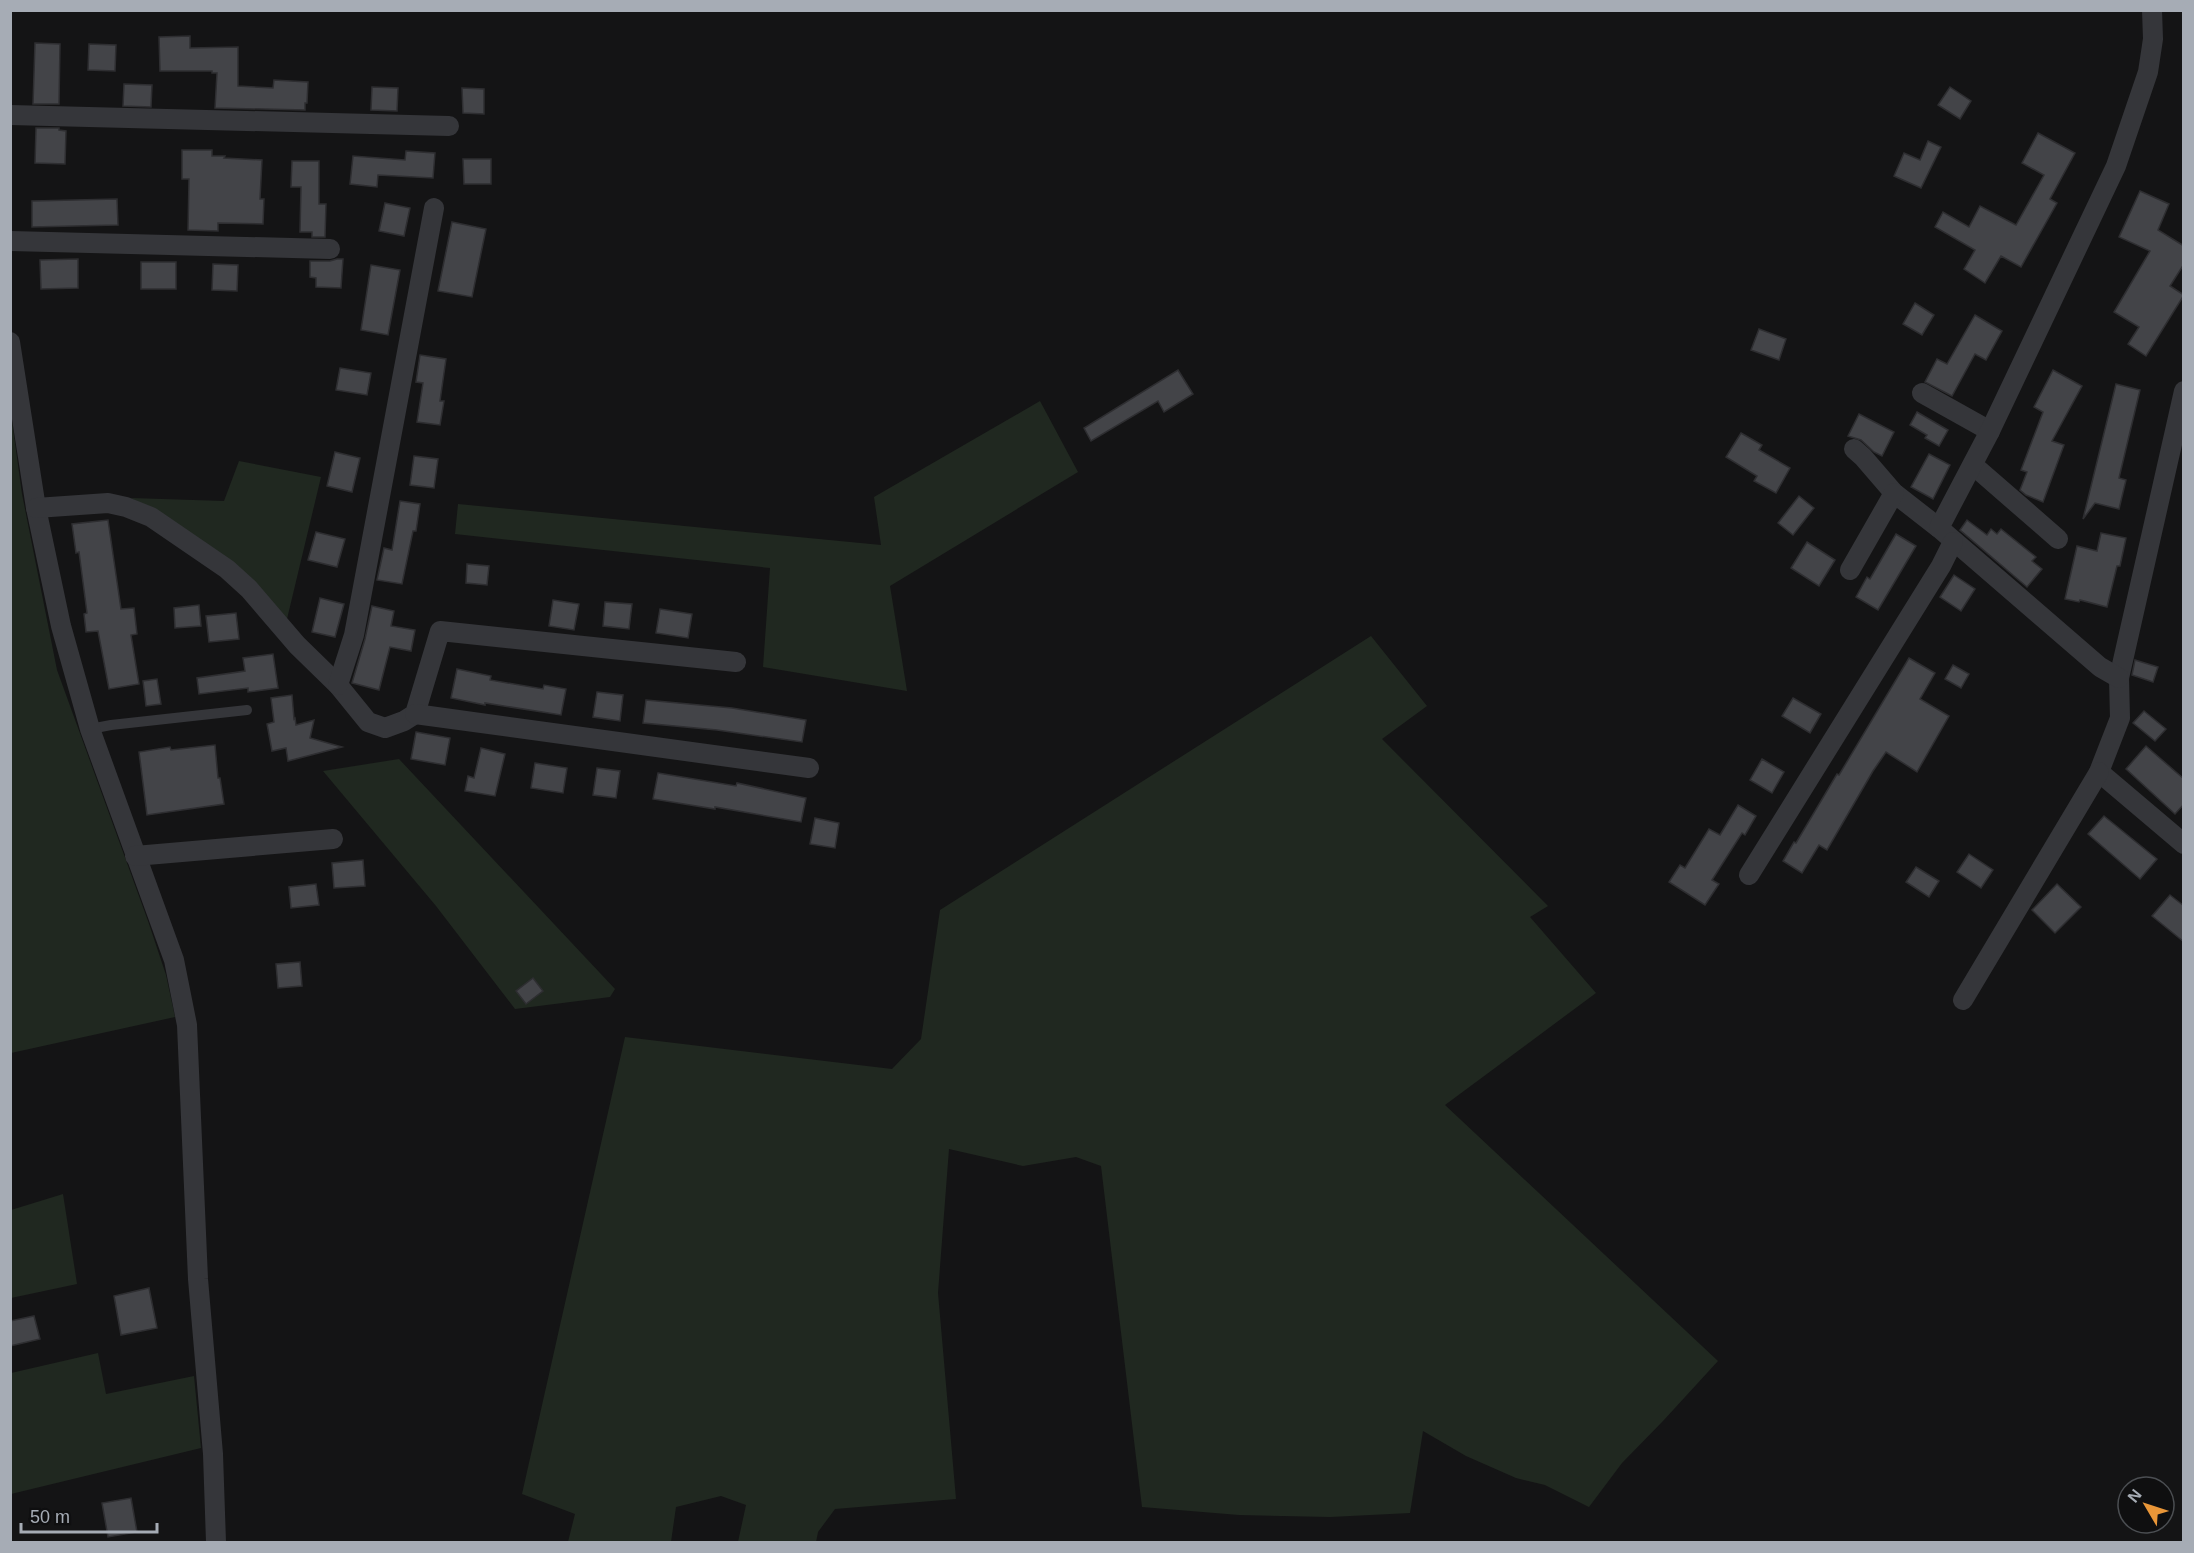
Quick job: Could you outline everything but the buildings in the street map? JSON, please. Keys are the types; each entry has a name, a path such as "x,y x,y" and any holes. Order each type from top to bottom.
{"street":[{"path":"1939,528 1990,431 2116,166 2148,72 2153,39 2152,10"},
{"path":"10,115 449,126"},
{"path":"338,685 354,634 434,208"},
{"path":"10,241 330,249"},
{"path":"10,342 36,508 61,626 90,729 174,960 187,1025 198,1279 213,1454 216,1542"},
{"path":"1963,999 2099,772 2120,718 2119,678 2184,391"},
{"path":"1922,393 1990,431"},
{"path":"1854,449 1894,494 1939,528 2100,667 2119,678"},
{"path":"1973,465 2058,539"},
{"path":"1850,570 1894,494"},
{"path":"36,508 108,503 151,517 227,569 249,589 297,645 338,685 368,722 385,728 415,714 809,768"},
{"path":"1749,875 1941,566 1953,542"},
{"path":"415,714 440,631 736,662"},
{"path":"2099,772 2184,844"},
{"path":"135,856 333,838"}],"lane":[{"path":"90,729 247,710"}],"shaded area":[{"path":"1040,401 1078,472 890,586 907,691 763,667 770,568 455,534 458,504 881,545 874,497"},
{"path":"11,414 22,494 57,670 148,921 166,975 175,1017 11,1053"},
{"path":"239,461 321,477 287,619 175,522 131,498 224,501"},
{"path":"1371,636 1427,706 1382,739 1548,906 1530,917 1596,993 1445,1105 1718,1361 1622,1463 1589,1507 1545,1485 1516,1478 1466,1456 1423,1431 1410,1513 1330,1517 1239,1515 1142,1507 1101,1166 1076,1157 1023,1166 949,1149 938,1293 956,1499 835,1509 818,1532 816,1542 738,1542 746,1505 721,1496 676,1507 671,1542 568,1542 575,1514 522,1494 625,1037 892,1069 921,1039 940,910"},
{"path":"399,759 615,989 610,997 515,1009 436,906 323,771"},
{"path":"63,1194 77,1284 11,1298 11,1210"},
{"path":"98,1353 106,1394 194,1376 201,1448 11,1494 11,1373"}]}
